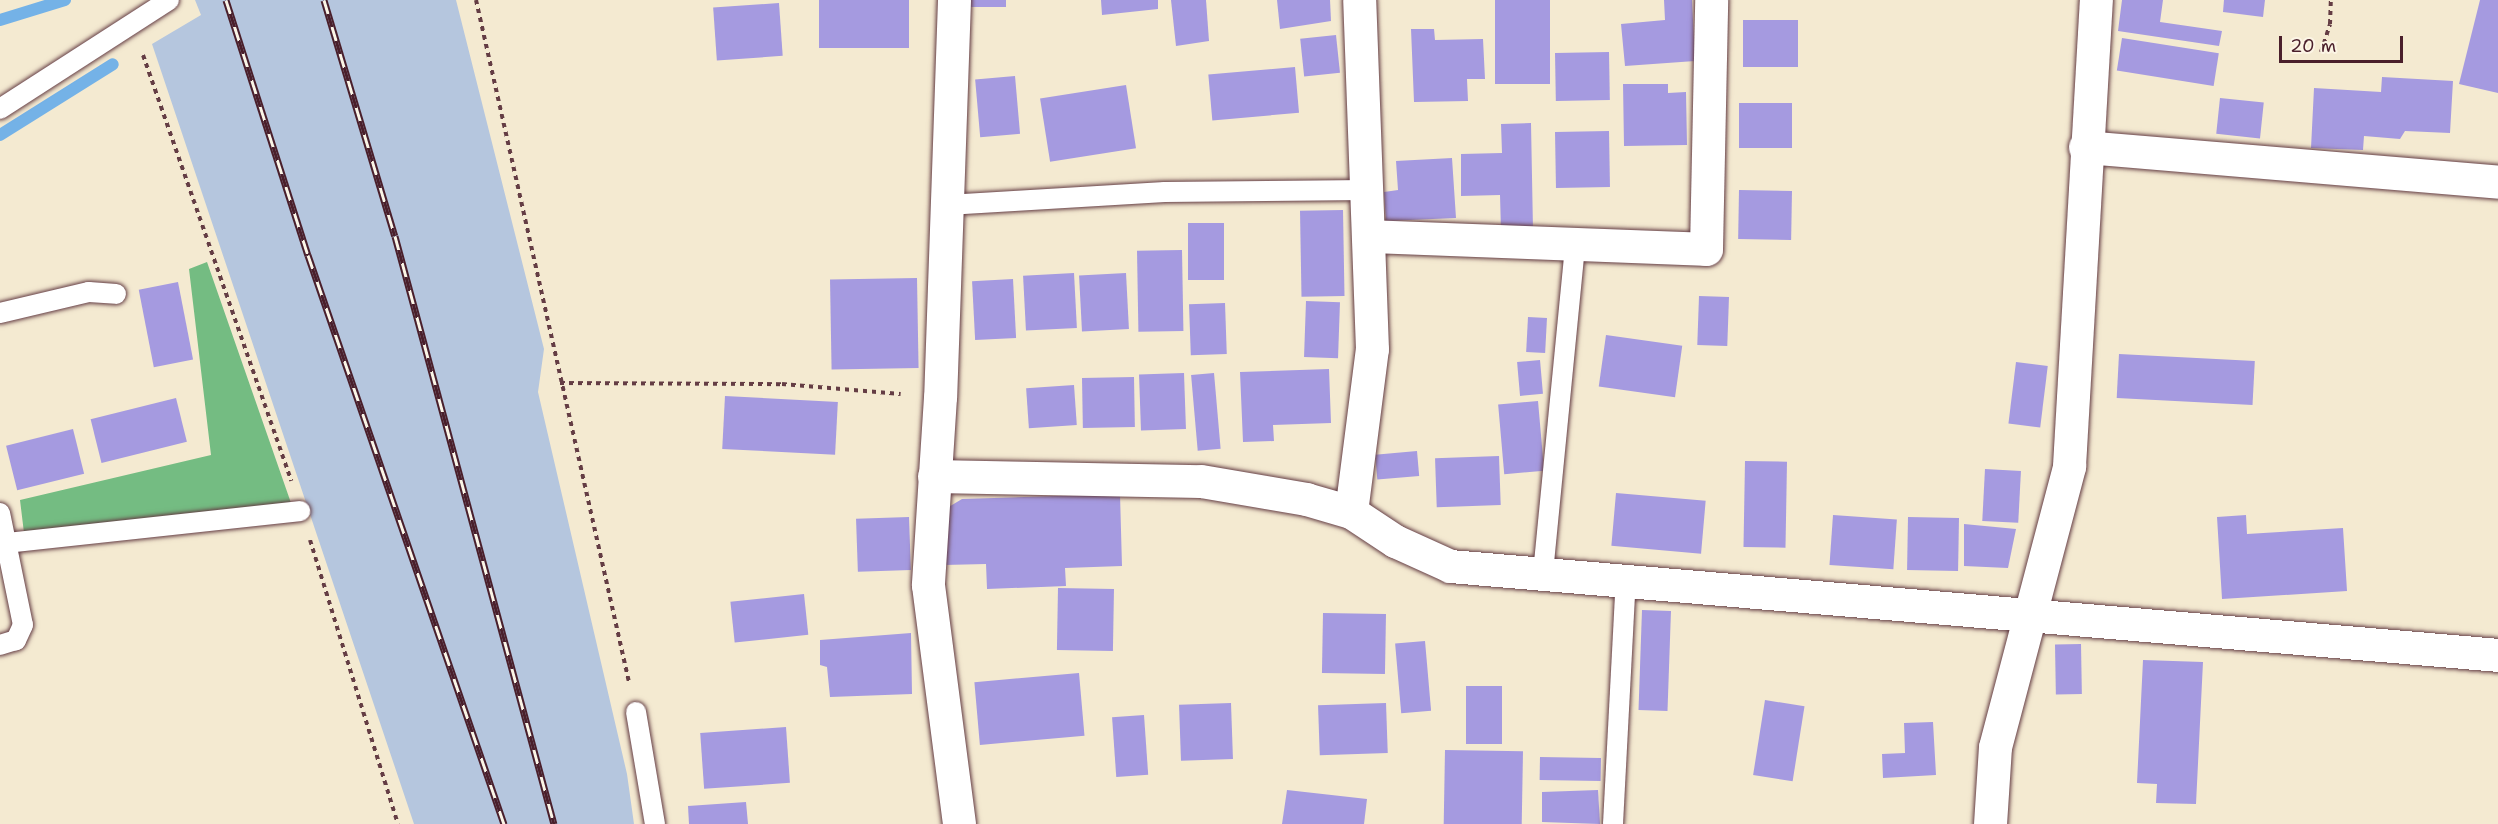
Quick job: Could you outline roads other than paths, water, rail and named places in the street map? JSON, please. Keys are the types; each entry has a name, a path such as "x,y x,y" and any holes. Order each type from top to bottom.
{"street":[{"path":"954,0 940,397 928,585 959,824"},
{"path":"1351,512 1372,348 1359,0"},
{"path":"1369,236 1706,249 1711,0"},
{"path":"1990,824 1995,747 2026,617 2069,466 2085,147 2096,0"},
{"path":"2085,147 2498,182"},
{"path":"934,476 1201,481 1306,499 1351,512 1395,541 1450,566 2026,617 2498,655"}],"lane":[{"path":"0,109 169,0"},
{"path":"947,205 1165,192 1367,190"},
{"path":"1543,573 1575,244"},
{"path":"0,313 89,292 116,294"},
{"path":"6,543 300,511"},
{"path":"0,513 23,625 16,640 0,645"},
{"path":"1613,824 1626,580"},
{"path":"636,712 656,824"}],"waterway":[{"path":"0,20 65,0"},
{"path":"0,135 113,64"}],"railway":[{"path":"226,0 308,255 504,824"},
{"path":"324,0 395,236 554,824"}]}
